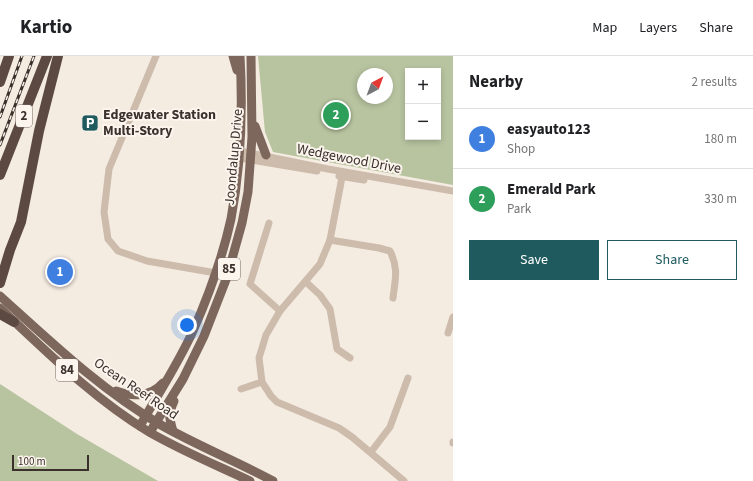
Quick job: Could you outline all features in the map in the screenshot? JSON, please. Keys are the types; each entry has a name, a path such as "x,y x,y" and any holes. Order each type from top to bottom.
{"highway":[{"path":"0,82 9,56"},
{"name":"2","path":"0,175 48,56"},
{"path":"0,283 10,250 21,222 39,131 58,56"},
{"path":"0,268 10,250"},
{"path":"0,314 14,322"}],"main road":[{"path":"233,56 241,81"},
{"name":"Joondalup Drive","path":"140,426 172,373 193,331 216,273 231,219 240,155 240,56"},
{"name":"Joondalup Drive","path":"150,432 183,379 204,336 227,277 242,223 248,192 253,119 251,56"},
{"path":"253,119 266,155"},
{"name":"Ocean Reef Road","path":"0,296 58,349 105,387 146,415 198,445 273,481"},
{"name":"Ocean Reef Road","path":"0,308 56,361 102,399 140,426 193,455 250,481"},
{"path":"105,387 126,395 137,396 160,387 172,373"},
{"path":"173,431 169,412 183,379"}],"street":[{"path":"156,56 109,169 104,212 108,239 118,251 147,261 216,273"},
{"name":"Wedgewood Drive","path":"240,155 453,196"},
{"name":"Wedgewood Drive","path":"251,156 266,155 343,174 453,191"},
{"path":"343,174 330,240 320,264 280,311 266,335 259,358 259,370 262,382 277,402 339,428 371,452 404,481"},
{"path":"269,223 250,284 280,311"},
{"path":"330,240 390,251 396,268 393,298"},
{"path":"306,282 320,295 330,309 337,349 350,358"},
{"path":"448,333 453,317"},
{"path":"371,452 390,427 408,378"},
{"path":"241,389 262,382"}],"green space":[{"path":"258,56 453,56 453,185 273,152 265,132"},
{"path":"0,384 77,434 158,481 0,481"}],"railway":[{"path":"0,117 22,56"},
{"path":"0,145 34,56"}],"place":[{"name":"Emerald Park","path":"336,115"},
{"name":"Edgewater Station Multi-Story","path":"90,123"},
{"name":"easyauto123","path":"60,272"}]}
